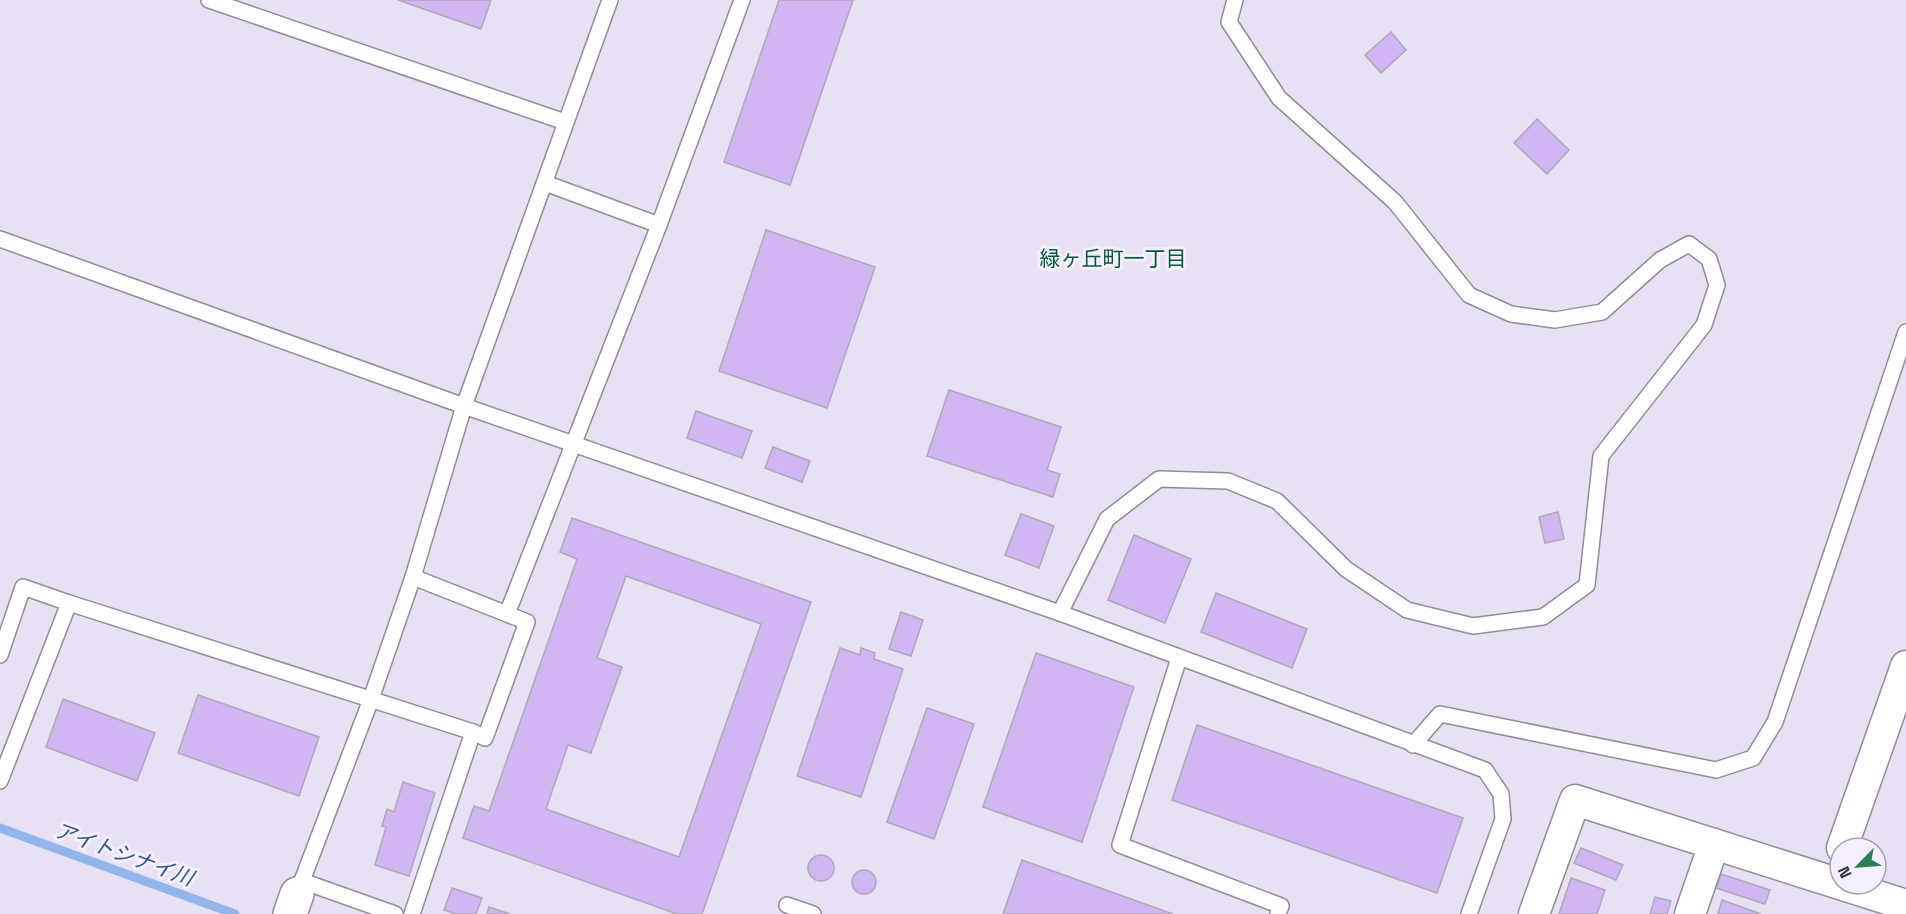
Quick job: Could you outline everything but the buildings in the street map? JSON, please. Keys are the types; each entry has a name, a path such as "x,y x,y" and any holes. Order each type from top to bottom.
{"street":[{"path":"1846,836 1906,666"},
{"path":"1534,914 1575,800 1828,883"},
{"path":"1690,914 1713,844"},
{"path":"1856,903 1906,905"}],"lane":[{"path":"209,0 565,122"},
{"path":"395,914 296,896 370,702 413,577 464,406 609,0"},
{"path":"507,614 572,442 659,225 742,0"},
{"path":"1060,613 1107,519 1159,479 1228,481 1277,501 1346,569 1407,610 1473,626 1543,617 1587,585 1601,456 1704,325 1717,285 1709,259 1689,244 1660,260 1602,312 1555,320 1511,314 1469,295 1395,202 1279,98 1229,22 1235,0"},
{"path":"545,183 659,225"},
{"path":"0,239 464,406 1060,613 1485,770 1501,794 1503,819 1469,914"},
{"path":"1413,745 1440,714 1716,770 1754,758 1775,722 1906,332"},
{"path":"0,655 23,587 370,702 473,732 485,738 527,622 413,577"},
{"path":"0,781 69,603"},
{"path":"1179,658 1120,845 1281,906 1278,914"},
{"path":"411,914 473,732"},
{"path":"787,905 813,914"}],"waterway":[{"name":"アイトシナイ川","path":"0,828 235,914"}],"district":[{"name":"緑ヶ丘町一丁目","path":"1113,258"}]}
